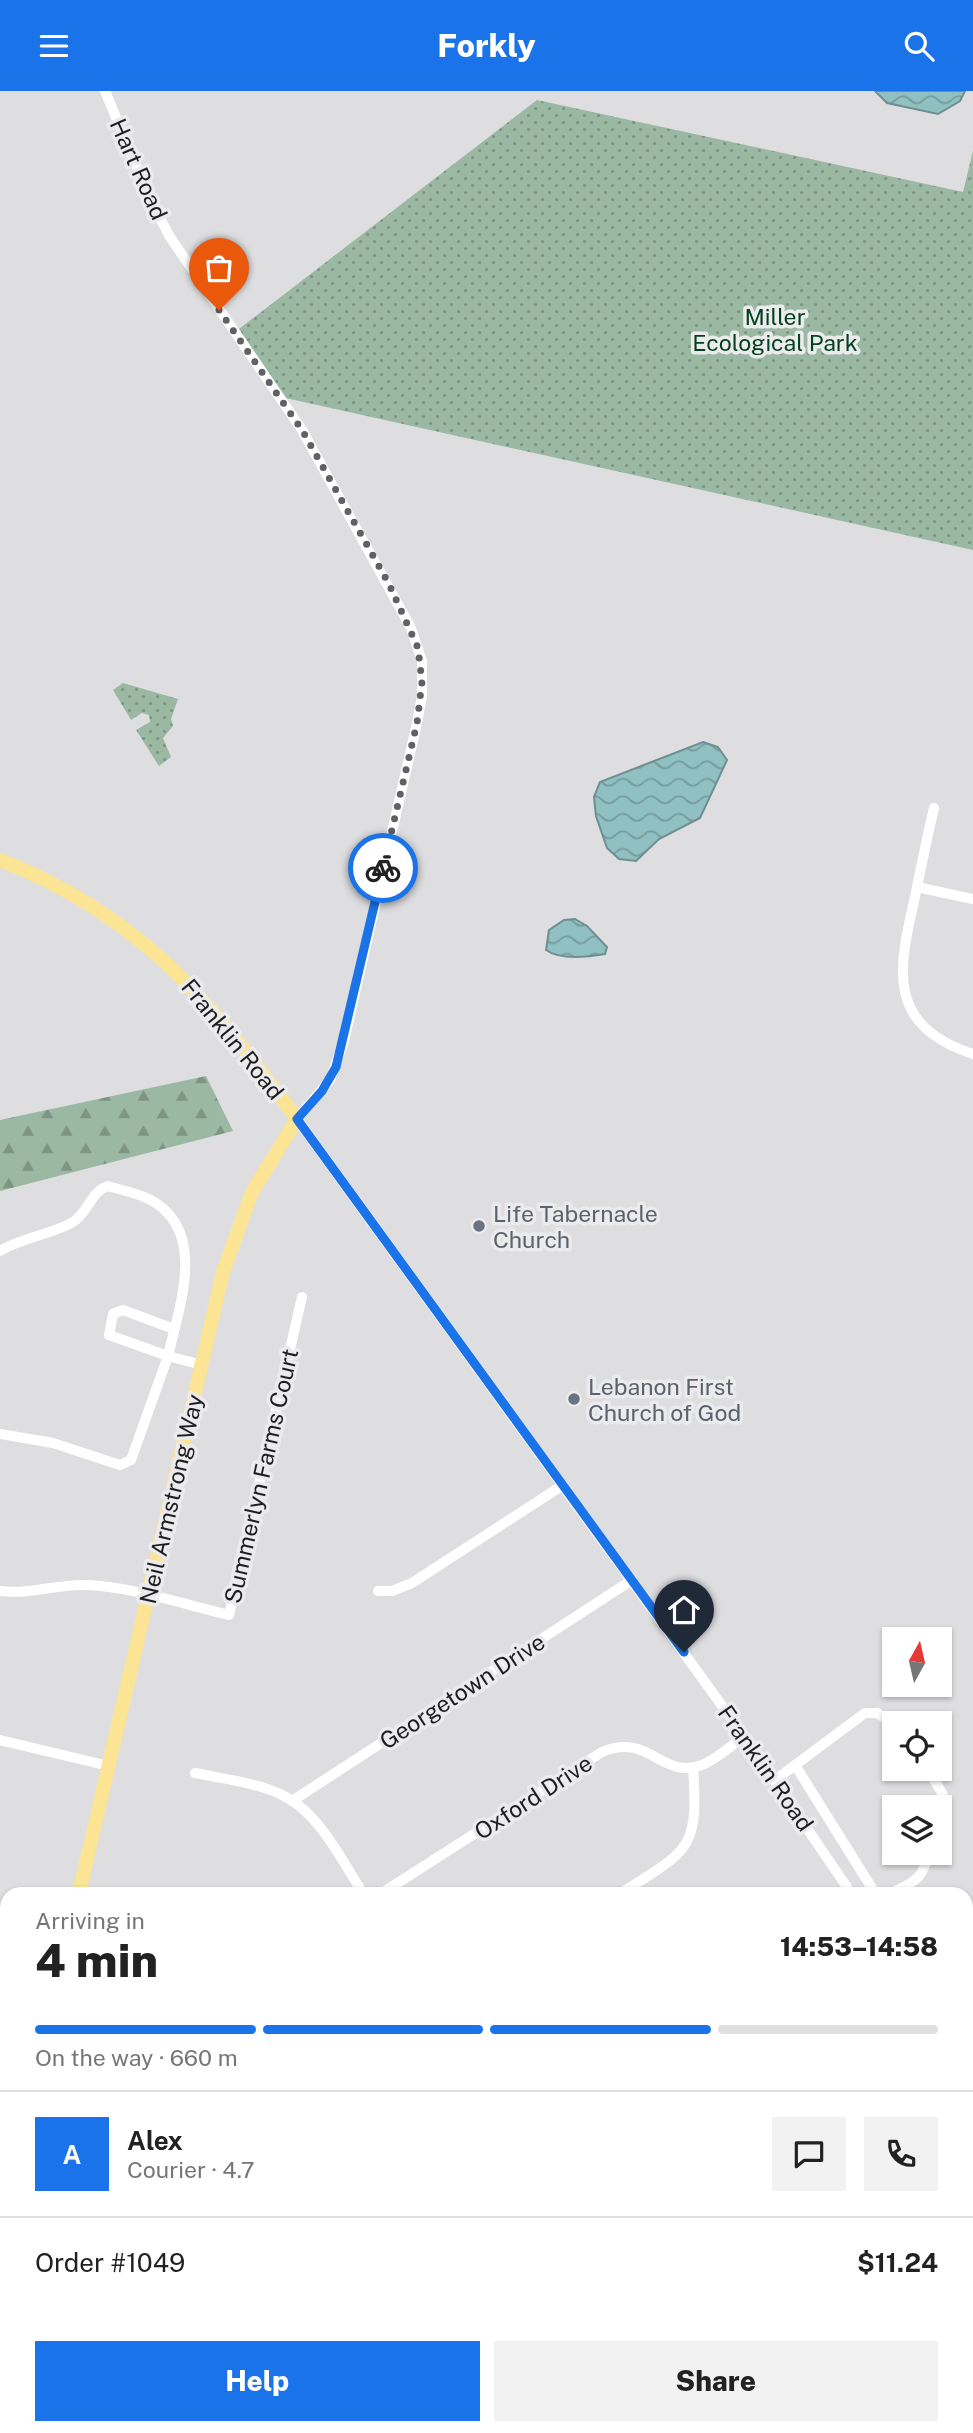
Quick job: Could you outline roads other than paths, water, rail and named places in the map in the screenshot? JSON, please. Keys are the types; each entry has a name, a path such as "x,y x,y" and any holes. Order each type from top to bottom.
{"main road":[{"name":"Franklin Road","path":"0,860 87,903 150,948 216,1013 297,1119"},
{"name":"Neil Armstrong Way","path":"80,1887 223,1272 238,1223 252,1192 297,1119"}],"street":[{"name":"Hart Road","path":"105,91 150,199 171,239 302,430 389,584 411,628 422,661 417,723 344,1041 330,1080 297,1119"},
{"path":"934,808 902,953 905,995 919,1020 934,1035 973,1054"},
{"path":"917,887 973,899"},
{"name":"Franklin Road","path":"297,1119 775,1780 846,1887"},
{"path":"0,1251 71,1223 82,1216 102,1188 108,1186 150,1199 170,1216 183,1239 187,1261 168,1356 131,1460 120,1465 53,1443 0,1434"},
{"name":"Summerlyn Farms Court","path":"148,1596 229,1615 302,1297"},
{"path":"174,1329 123,1310 113,1314 109,1335 168,1356 202,1364"},
{"path":"378,1591 392,1591 412,1583 563,1485"},
{"name":"Georgetown Drive","path":"292,1801 632,1580"},
{"path":"0,1591 19,1593 85,1585 148,1596"},
{"path":"775,1780 865,1713 877,1713 882,1716"},
{"path":"631,1887 667,1864 690,1839 696,1812 693,1767 709,1762 744,1737"},
{"path":"0,1740 109,1766"},
{"name":"Oxford Drive","path":"391,1887 596,1756 615,1747 635,1747 673,1766 693,1767"},
{"path":"795,1765 871,1887"},
{"path":"195,1773 260,1787 292,1801 321,1831 359,1887"},
{"path":"904,1887 919,1879 926,1865"}],"water":[{"path":"875,91 965,91 960,101 938,114 887,103"},
{"path":"703,742 718,747 727,760 700,818 659,839 636,861 619,859 607,848 596,816 594,797 600,782"},
{"path":"575,919 587,926 607,947 605,954 566,956 546,950 549,930 564,920"}],"place":[{"name":"Life Tabernacle Church","path":"479,1226"},
{"name":"Lebanon First Church of God","path":"574,1399"}],"park label":[{"name":"Miller Ecological Park","path":"775,329"}]}
